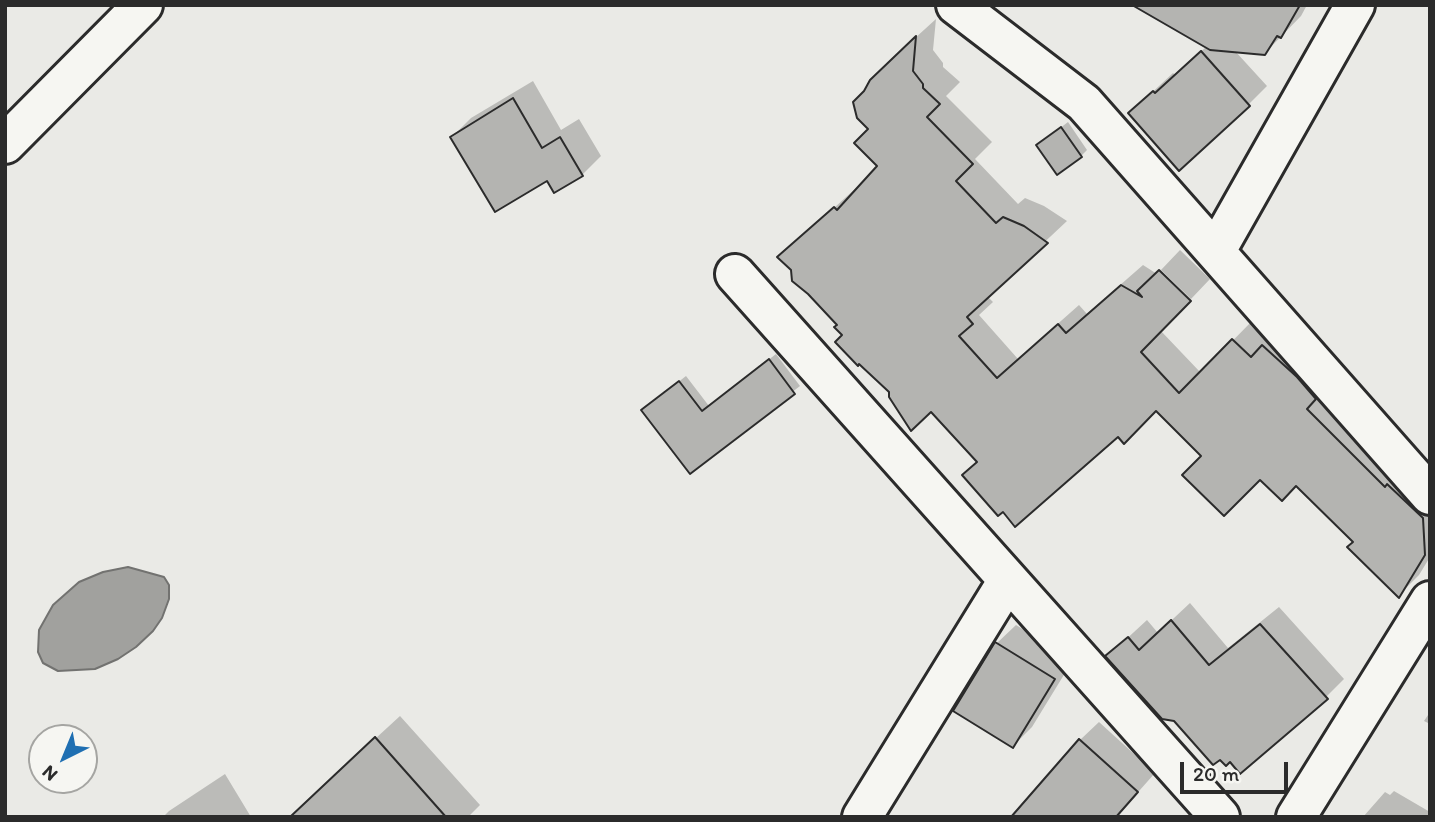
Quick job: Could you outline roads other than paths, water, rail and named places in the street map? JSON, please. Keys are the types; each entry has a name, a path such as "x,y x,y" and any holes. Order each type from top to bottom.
{"street":[{"path":"5,144 143,5"},
{"path":"956,5 1084,103 1430,495"},
{"path":"1216,251 1354,5"},
{"path":"735,274 1220,817"},
{"path":"862,817 1008,580"},
{"path":"1296,817 1430,601"}]}
